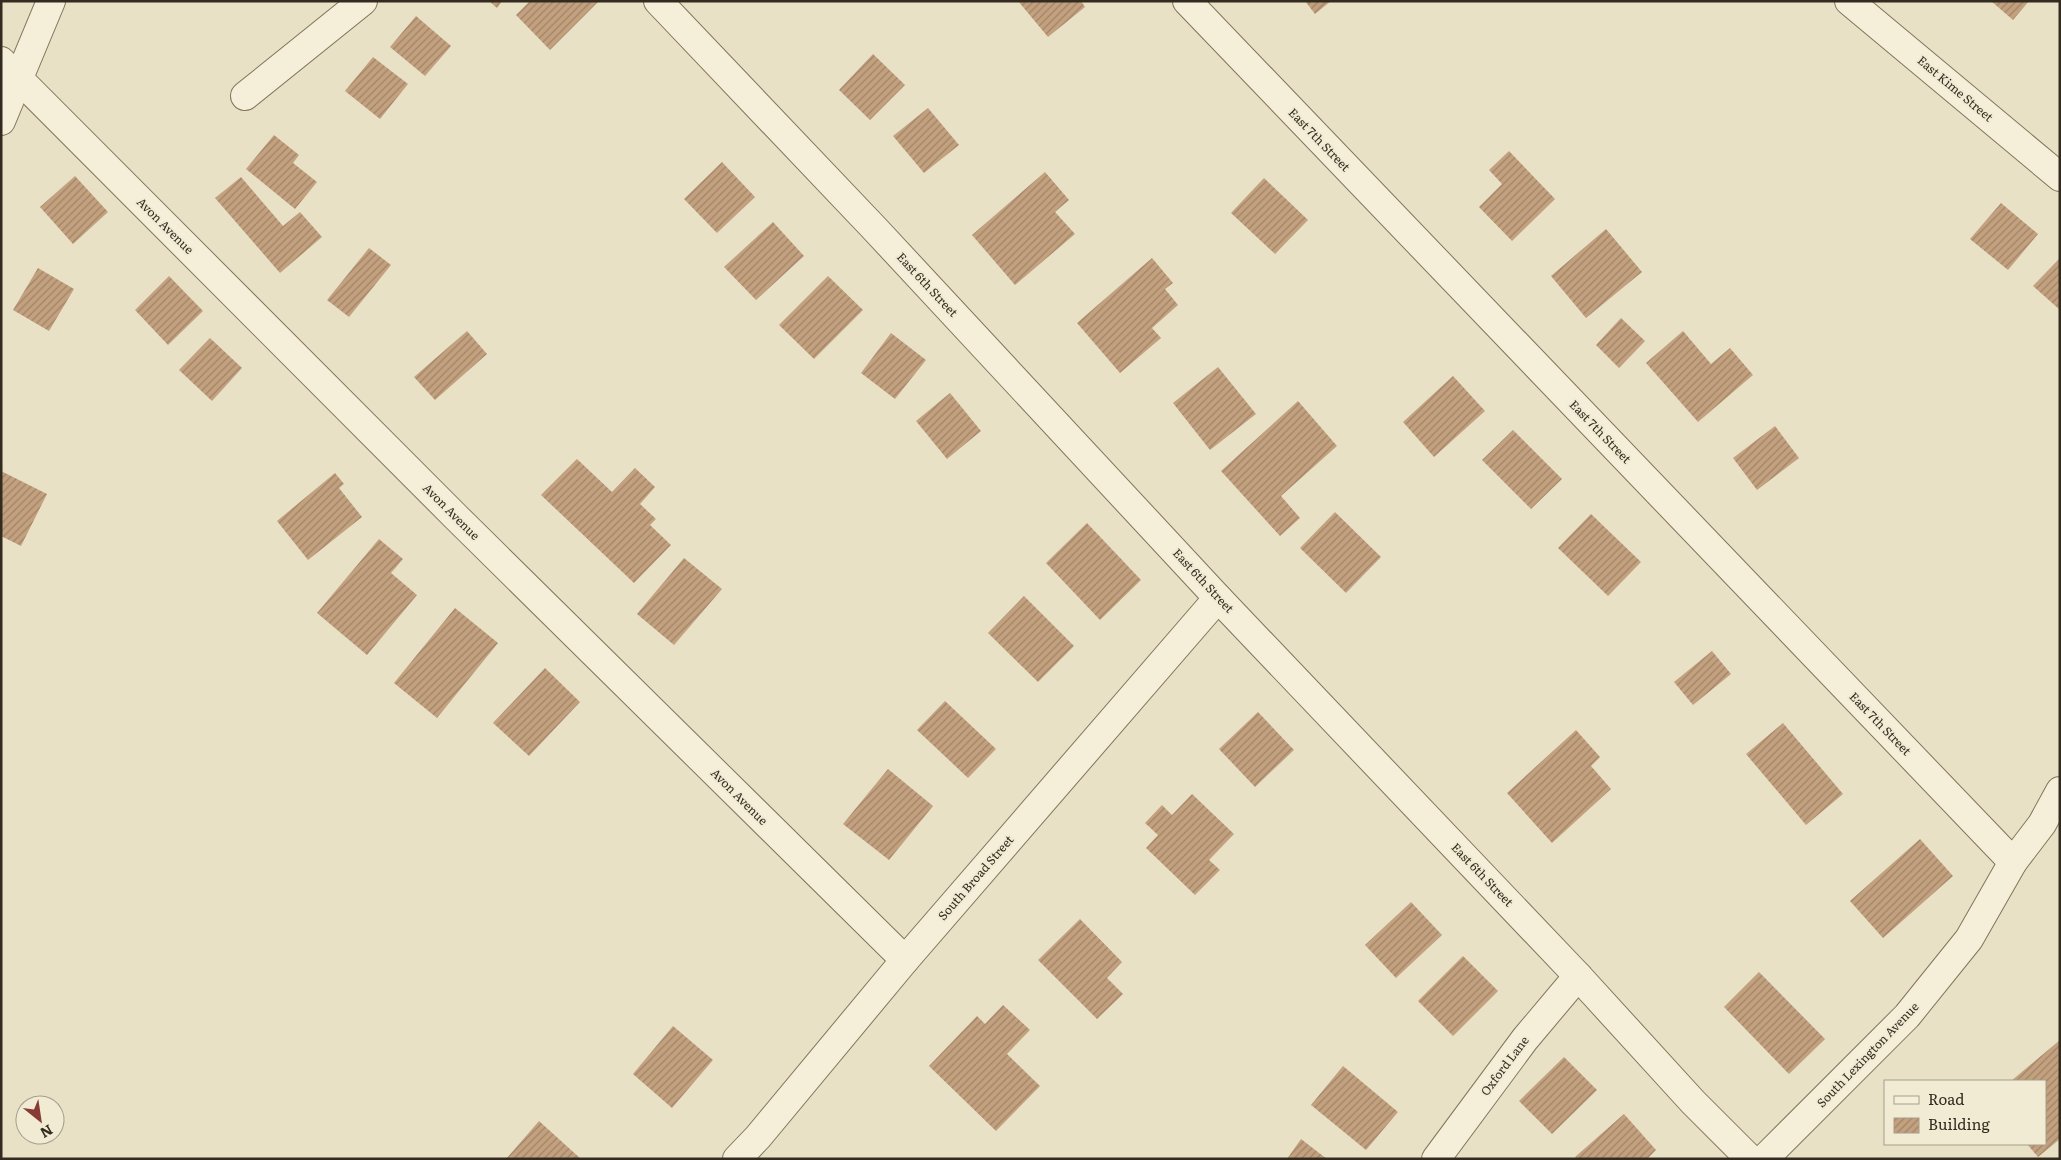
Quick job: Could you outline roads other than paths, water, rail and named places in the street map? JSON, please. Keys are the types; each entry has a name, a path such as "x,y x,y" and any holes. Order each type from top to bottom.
{"street":[{"path":"1,121 10,70 51,1"},
{"path":"245,96 363,1"},
{"name":"East 6th Street","path":"658,1 875,229 1218,598 1578,976 1693,1102 1750,1159"},
{"name":"East 7th Street","path":"1187,1 2013,862"},
{"name":"East Kime Street","path":"1850,1 2060,177"},
{"name":"Avon Avenue","path":"10,70 464,525 905,960"},
{"name":"South Broad Street","path":"737,1159 905,960 1218,598"},
{"name":"South Lexington Avenue","path":"1764,1159 1907,1016 1969,939 2013,862 2042,824 2060,791"},
{"name":"Oxford Lane","path":"1436,1159 1525,1039 1578,976"}]}
